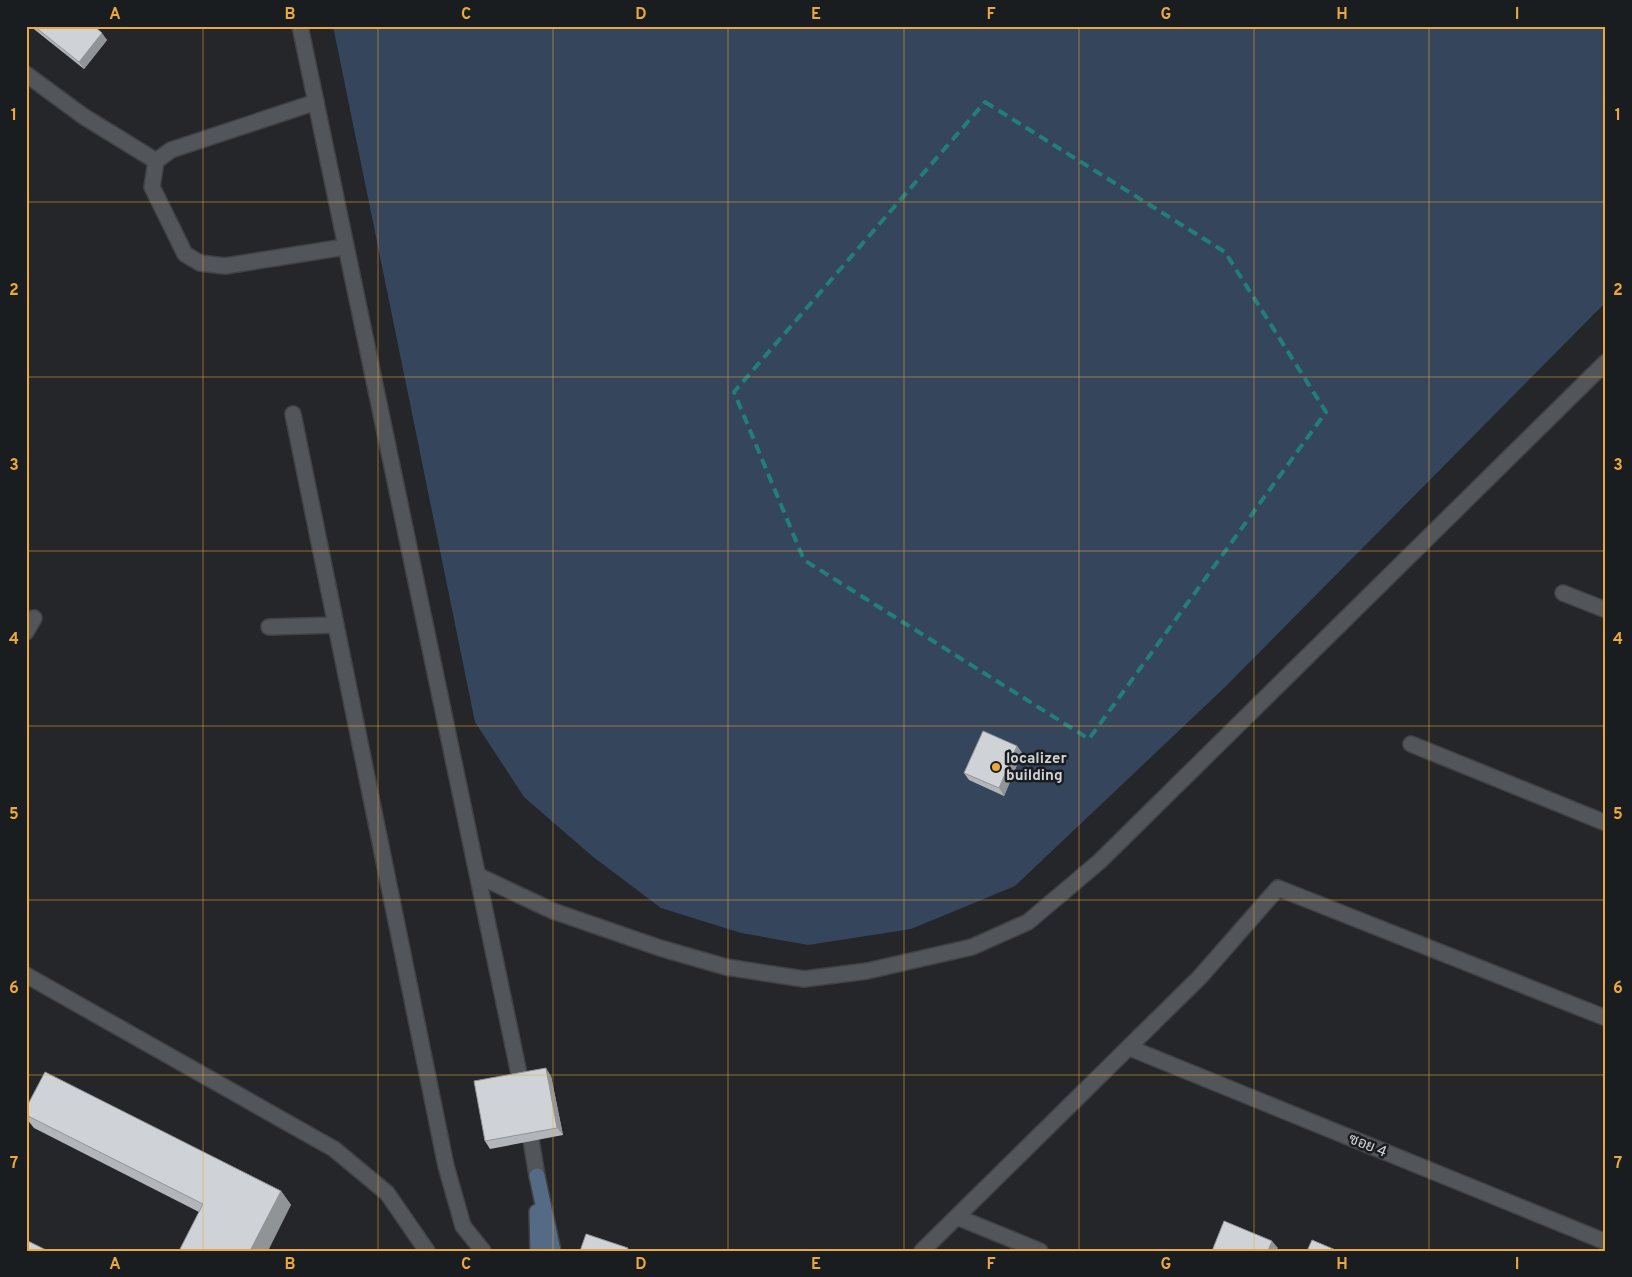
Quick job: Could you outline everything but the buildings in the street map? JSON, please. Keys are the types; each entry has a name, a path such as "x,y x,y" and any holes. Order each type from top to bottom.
{"street":[{"path":"300,26 345,247 480,876 553,1251"},
{"path":"26,74 83,116 156,161"},
{"path":"316,102 171,150 156,161 152,187 185,254 200,263 225,266 345,247"},
{"path":"480,876 553,911 660,948 726,967 804,978 868,971 919,961 972,947 1028,922 1100,861 1606,362"},
{"path":"293,414 446,1166 463,1226 483,1251"},
{"path":"1562,593 1606,610"},
{"path":"26,632 34,618"},
{"path":"269,627 336,625"},
{"path":"1411,744 1606,823"},
{"path":"922,1251 1200,977 1278,888 1606,1018"},
{"path":"26,975 334,1149 387,1194 427,1251"},
{"name":"ซอย 4","path":"1130,1048 1606,1242"},
{"path":"537,1176 538,1251"},
{"path":"957,1217 1040,1251"}],"highlighted area":[{"path":"985,102 1225,252 1326,412 1089,739 804,560 734,392"}],"shaded area":[{"path":"333,26 1606,26 1606,302 1224,688 1015,886 911,929 808,945 741,933 661,908 592,856 524,797 475,722"}],"place":[{"name":"localizer building","path":"996,767"}]}
